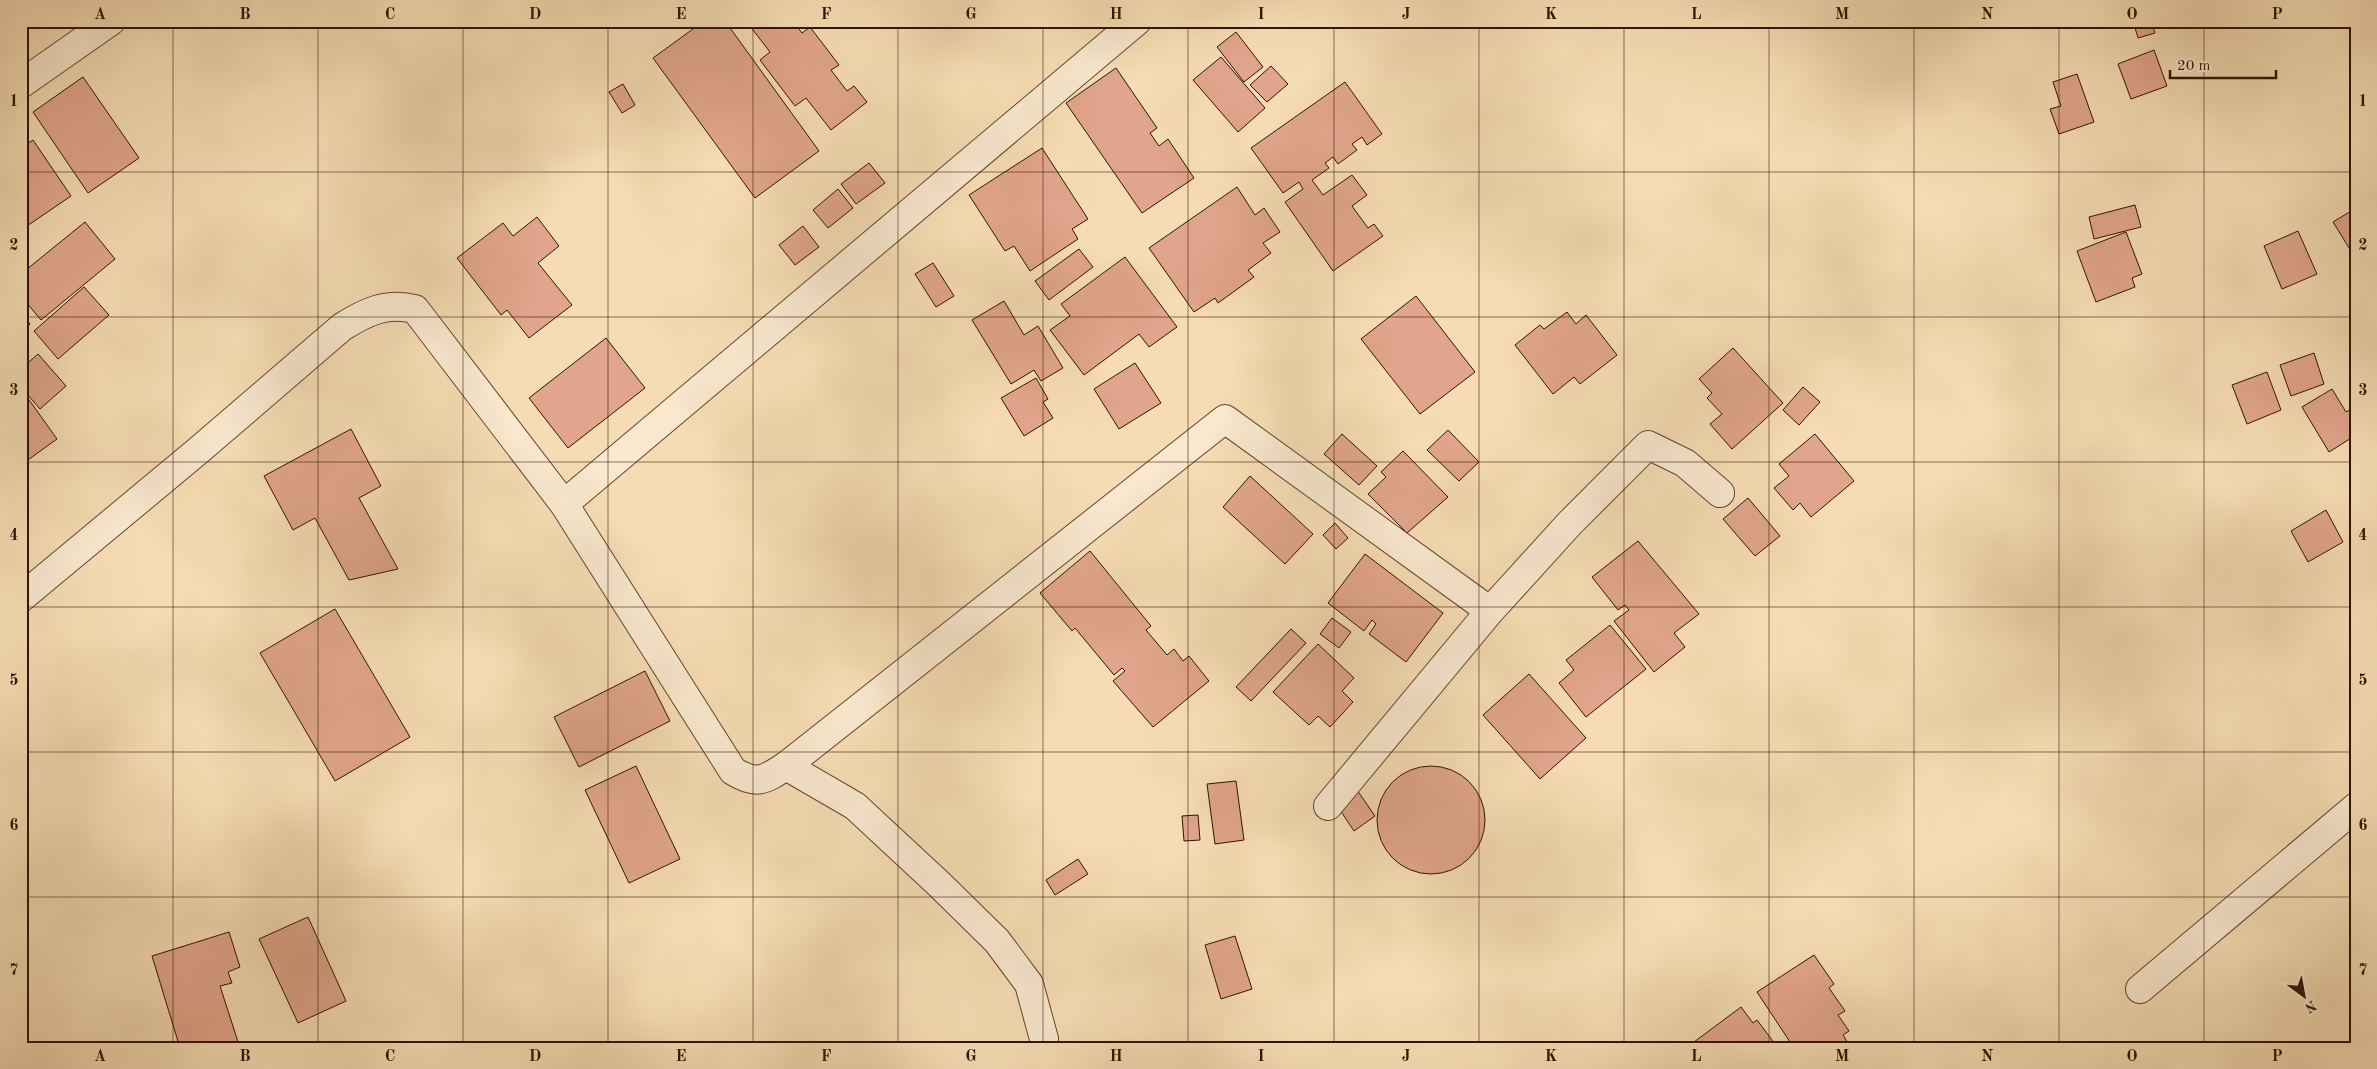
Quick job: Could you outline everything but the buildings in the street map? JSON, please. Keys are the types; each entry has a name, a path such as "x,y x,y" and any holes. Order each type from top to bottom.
{"street":[{"path":"21,84 111,21"},
{"path":"564,504 1137,21"},
{"path":"21,598 192,456 342,327 366,312 383,307 402,306 415,309 564,504 732,771 749,780 765,780 786,766 1225,419 1490,612"},
{"path":"1328,806 1490,612 1570,524 1648,445 1685,463 1720,493"},
{"path":"786,766 855,806 997,941 1029,984 1044,1039"},
{"path":"2140,989 2356,806"}]}
